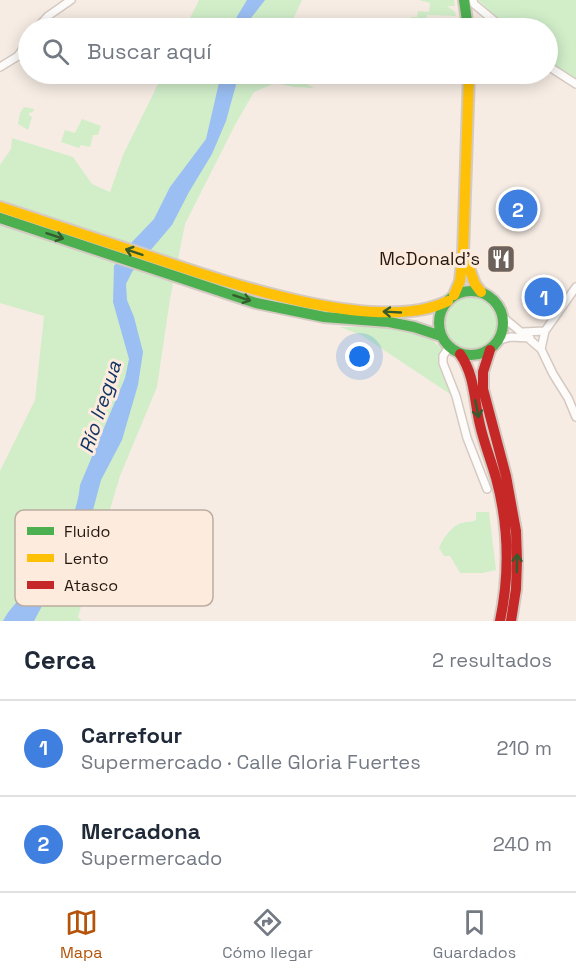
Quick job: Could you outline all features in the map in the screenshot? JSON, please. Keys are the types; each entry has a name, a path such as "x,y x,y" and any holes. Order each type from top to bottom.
{"main road":[{"path":"464,0 467,18"},
{"path":"469,84 460,281 440,314 439,328 448,347 460,354 467,364 480,425 497,481 506,525 507,562 500,621"},
{"path":"0,207 281,309 324,317 406,325 441,336"},
{"path":"0,218 188,275 322,307 402,313 436,308 451,298 470,291 481,292"},
{"path":"463,253 475,284 481,292 494,300 503,316 504,328 499,340 490,350 483,372 483,389 509,489 517,531 517,573 511,621"},
{"path":"460,354 478,355 490,350"}],"street":[{"path":"46,18 71,0"},
{"path":"473,0 474,4 491,18"},
{"path":"0,67 18,56"},
{"path":"558,72 576,84"},
{"path":"541,349 545,331 576,287"},
{"path":"503,316 541,349 553,374 574,406 576,425"},
{"path":"523,332 545,331"},
{"path":"499,340 511,337 531,338"},
{"path":"448,347 443,356 443,363 456,396 466,438 487,489"}],"green space":[{"path":"199,0 302,0 294,18 190,18"},
{"path":"419,0 454,0 455,6 447,6 455,12 456,16 427,15 427,18 411,18 417,17 418,11 429,12 430,3"},
{"path":"478,0 576,0 576,80 558,68 558,18 498,18"},
{"path":"158,84 273,84 254,92 185,224 170,299 157,387 120,476 110,510 15,510 15,606 81,606 78,617 82,621 0,621 0,471 35,400 44,316 0,303 0,165 11,149 12,138 73,157 92,184 110,192 123,155"},
{"path":"280,84 306,84 314,88"},
{"path":"24,107 34,109 29,113 32,117 28,130 18,124"},
{"path":"82,119 101,126 98,135 93,135 90,147 81,145 79,148 61,142 65,130 75,133"},
{"path":"468,296 482,300 492,307 496,317 497,327 493,337 487,345 477,349 456,345 448,337 445,327 445,315 448,310 456,301"},
{"path":"340,327 389,327 425,335 448,353 444,364 453,396 361,335"},
{"path":"476,512 489,512 496,570 483,573 460,573 450,556 444,556 439,548 455,526 476,520"}],"water":[{"path":"247,0 265,0 251,18 236,18"},
{"path":"219,84 236,84 226,121 212,154 172,225 132,272 126,284 127,300 143,352 138,385 122,440 101,480 93,510 75,510 80,485 125,378 129,359 113,302 114,266 132,242 154,219 170,187 206,139"},
{"path":"15,604 15,606 42,606 34,621 3,621"}],"traffic: fast":[{"path":"464,0 467,18"},
{"path":"0,218 256,303 324,317 389,322 441,336"},
{"path":"465,291 477,291 494,300 501,311 503,323 501,335 494,346 477,355 465,355 453,350 444,341 439,329 439,317 444,305 453,296 465,291"}],"traffic: slow":[{"path":"454,295 460,281 463,253 469,84"},
{"path":"0,207 201,274 290,299 335,308 378,312 416,310 448,301"},
{"path":"465,257 475,284 481,292"}],"traffic: jam":[{"path":"490,350 483,372 483,389 506,476 516,531 516,589 511,621"},
{"path":"460,354 469,371 483,438 496,478 504,514 507,567 500,621"}],"place":[{"name":"Mercadona","path":"518,209"},
{"name":"McDonald's","path":"501,259"},
{"name":"Carrefour","path":"544,297"}],"water label":[{"name":"Río Iregua","path":"100,407"}]}
